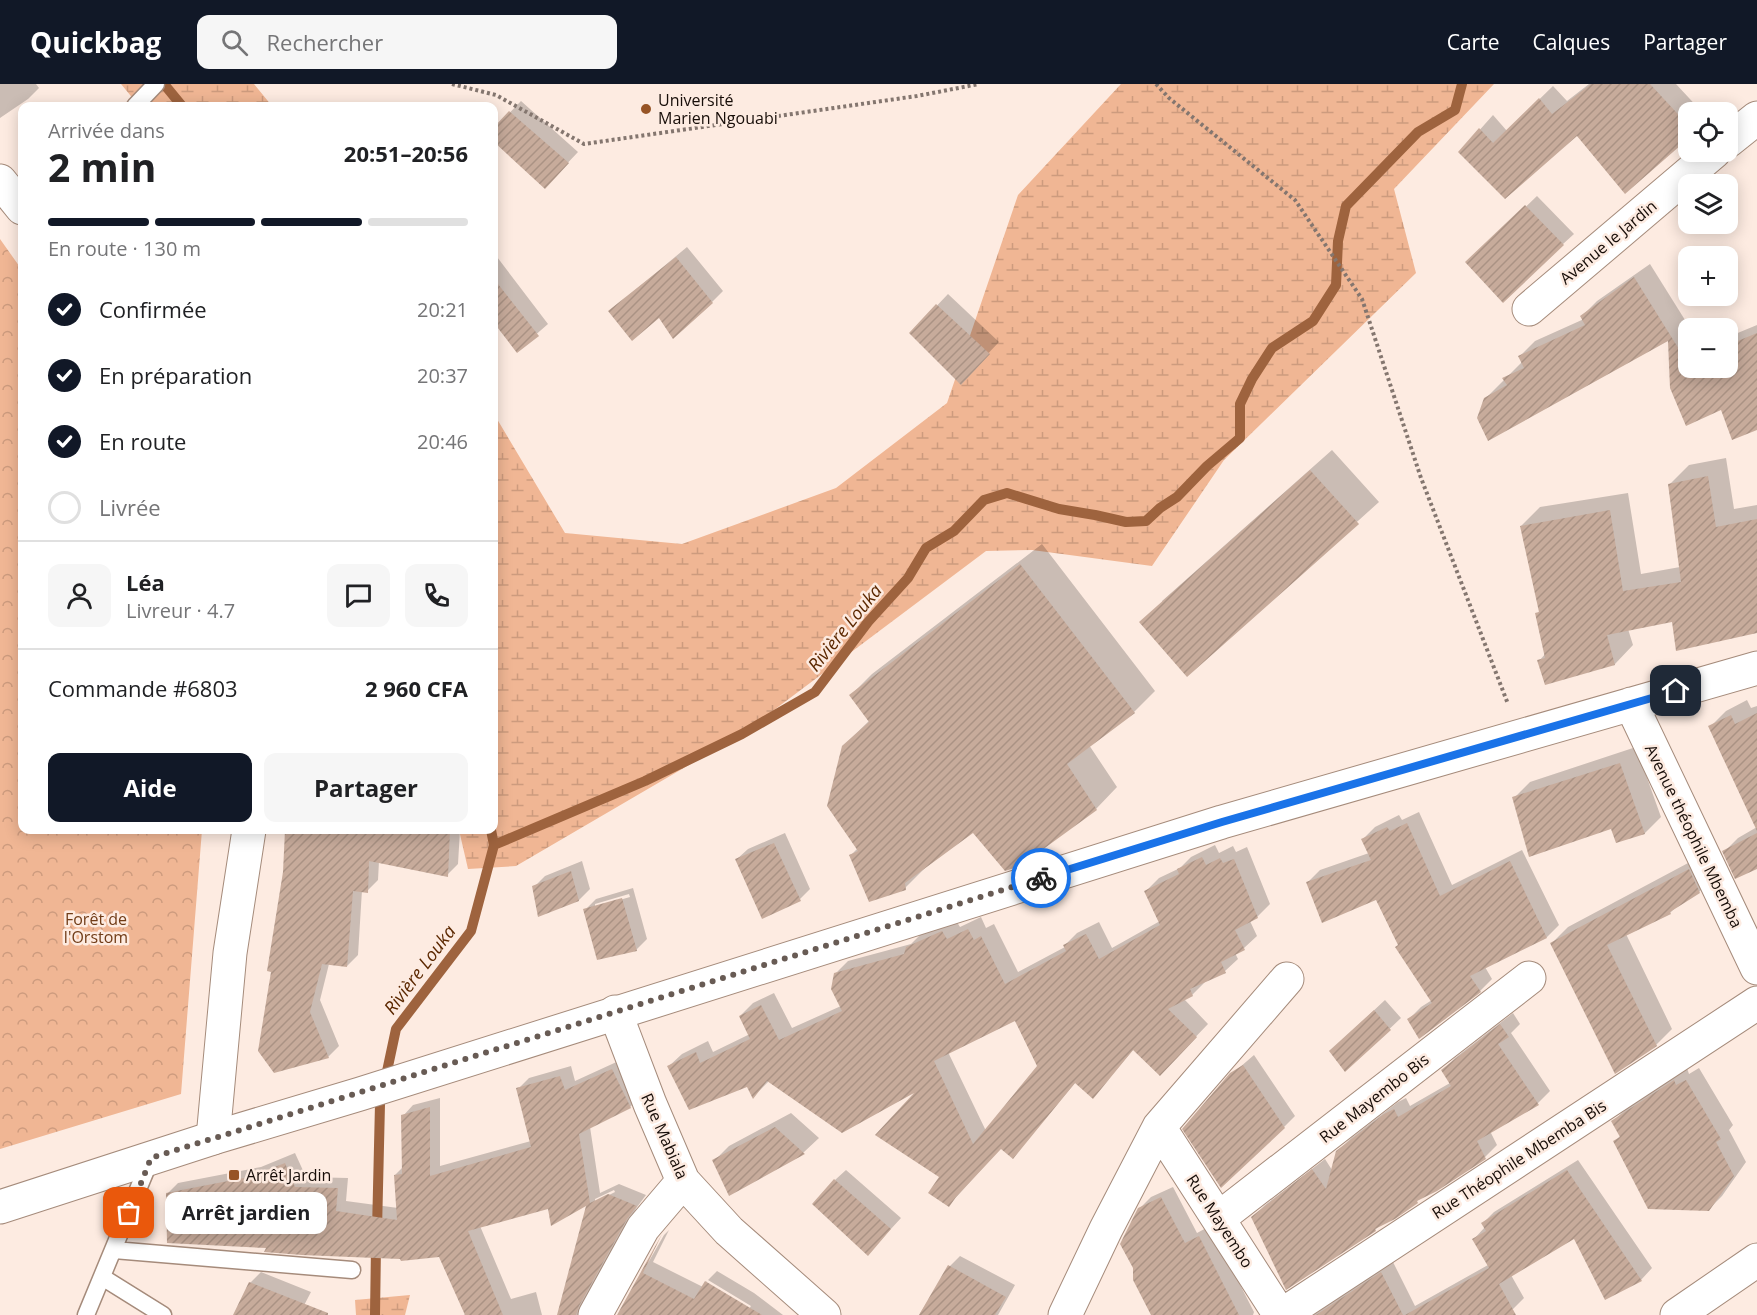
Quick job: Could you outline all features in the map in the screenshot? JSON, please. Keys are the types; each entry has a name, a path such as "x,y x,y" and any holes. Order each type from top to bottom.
{"street":[{"path":"1738,133 1757,118"},
{"name":"Avenue le Jardin","path":"1529,309 1702,162"},
{"path":"0,181 18,203"},
{"path":"0,1207 213,1138 360,1094 1222,822 1757,668"},
{"name":"Avenue théophile Mbemba","path":"1631,704 1757,968"},
{"path":"213,1138 230,953 248,834"},
{"name":"Rue Mayembo Bis","path":"1219,1218 1529,978"},
{"path":"1065,1315 1159,1127 1287,979"},
{"name":"Rue Théophile Mbemba Bis","path":"1281,1315 1757,1003"},
{"name":"Rue Mabiala","path":"615,1012 650,1104 683,1181 729,1231 823,1315"},
{"name":"Rue Mayembo","path":"1159,1127 1281,1315"},
{"path":"595,1315 643,1228 683,1181"},
{"path":"1684,1313 1757,1260"}],"lane":[{"path":"139,102 156,84"},
{"path":"86,1315 151,1158"},
{"path":"114,1250 352,1270"},
{"path":"102,1277 163,1315"}],"path":[{"path":"452,84 496,95 584,144 917,96 979,84"},
{"path":"1156,84 1169,99 1295,200 1362,299 1421,478 1520,736"}],"green space":[{"path":"121,84 254,84 269,102 136,102"},
{"path":"1121,84 1494,84 1394,189 1416,273 1224,460 1152,566 1032,550 986,551 742,734 516,866 468,869 460,834 498,834 498,421 565,533 682,544 836,488 947,403 1018,195"},
{"name":"Forêt de l'Orstom","path":"0,239 18,264 18,834 202,834 181,1094 0,1149"},
{"path":"410,1295 405,1315 356,1315 355,1300"}],"building":[{"path":"1591,84 1650,84 1678,114 1678,148 1625,194 1577,136 1505,199 1458,152 1479,128 1493,143 1539,98 1552,114"},
{"path":"509,111 569,163 545,189 498,146 498,123"},
{"path":"1525,205 1564,245 1503,303 1465,262"},
{"path":"676,257 713,303 673,339 659,318 632,341 608,311"},
{"path":"1634,277 1678,348 1678,378 1738,378 1738,341 1757,333 1757,430 1732,440 1721,410 1686,426 1670,388 1668,341 1488,441 1477,418 1484,398 1507,385 1502,378 1524,368 1518,356 1585,325 1580,316"},
{"path":"498,284 539,336 517,353 498,328"},
{"path":"936,304 990,354 961,385 909,333"},
{"path":"1310,470 1359,524 1187,677 1139,622"},
{"path":"1708,476 1716,527 1757,519 1757,633 1676,651 1672,622 1607,635 1615,665 1545,685 1537,660 1545,658 1535,613 1539,612 1520,526 1610,510 1623,591 1681,582 1668,484"},
{"path":"1020,564 1135,713 1067,764 1097,810 1020,866 1005,871 973,833 905,883 906,890 869,902 849,855 858,851 827,806 842,746 869,722 849,695"},
{"path":"1757,713 1757,831 1708,726 1731,715 1735,724"},
{"path":"1620,763 1645,834 1616,843 1611,829 1529,857 1512,797"},
{"path":"1407,823 1440,896 1510,861 1547,938 1470,976 1481,992 1419,1039 1407,1019 1432,1003 1395,947 1398,945 1376,900 1322,923 1306,882 1371,860 1361,839 1387,827 1390,831"},
{"path":"1757,833 1757,869 1735,879 1722,851"},
{"path":"285,834 450,834 448,877 369,861 368,893 353,891 347,967 322,964 310,1012 329,1058 274,1073 258,1051 271,972 267,971 283,872"},
{"path":"774,843 801,901 762,919 735,859"},
{"path":"1202,857 1206,865 1220,858 1223,863 1234,859 1258,918 1235,930 1245,950 1221,962 1226,973 1190,989 1193,996 1168,1009 1197,1037 1160,1076 1133,1050 1093,1099 1075,1083 1013,1159 1001,1149 949,1207 928,1193 939,1177 875,1135 914,1093 842,1133 767,1081 753,1099 747,1087 689,1110 667,1066 696,1052 700,1063 750,1039 739,1016 761,1005 779,1040 842,1011 831,989 834,973 904,954 906,947 942,931 947,939 968,929 974,940 981,936 1005,984 1066,951 1063,945 1086,934 1099,959 1160,925 1144,891 1179,874 1177,869","holes":["1015,1021 1037,1066 973,1144 934,1061"]},
{"path":"1689,869 1700,893 1670,912 1671,914 1607,945 1657,1046 1615,1074 1550,943"},
{"path":"571,871 579,901 538,917 532,886"},
{"path":"622,898 637,951 597,960 583,909"},
{"path":"1374,1010 1391,1030 1345,1072 1329,1051"},
{"path":"1500,1024 1509,1037 1498,1044 1539,1105 1477,1141 1486,1159 1437,1191 1417,1201 1418,1203 1395,1219 1375,1229 1376,1231 1286,1290 1251,1217 1312,1169 1326,1189 1336,1151 1384,1114 1394,1109 1398,1117 1451,1086 1441,1070"},
{"path":"1243,1065 1285,1128 1221,1188 1182,1129 1230,1073"},
{"path":"612,1069 631,1108 579,1134 590,1203 608,1194 637,1206 627,1219 576,1315 557,1315 586,1206 551,1226 548,1209 468,1231 503,1315 465,1315 439,1257 401,1261 400,1259 264,1252 266,1248 167,1243 166,1193 249,1177 285,1163 295,1187 338,1188 336,1211 397,1220 394,1175 402,1174 401,1115 430,1107 430,1176 531,1147 516,1088 560,1076 565,1090"},
{"path":"1674,1080 1676,1085 1686,1080 1721,1139 1716,1142 1734,1176 1709,1211 1648,1209 1613,1141 1620,1137 1611,1121"},
{"path":"775,1127 805,1154 729,1196 712,1160"},
{"path":"1567,1170 1642,1281 1605,1300 1574,1239 1499,1284 1516,1315 1405,1315 1489,1268 1472,1239 1486,1231 1481,1223"},
{"path":"834,1179 891,1229 868,1256 812,1204"},
{"path":"1161,1197 1185,1243 1199,1236 1239,1315 1151,1315 1133,1280 1133,1268 1120,1244 1138,1208"},
{"path":"662,1234 643,1273 694,1299 705,1281 762,1315 617,1315"},
{"path":"948,1265 1006,1297 995,1315 919,1315"},
{"path":"1381,1272 1403,1315 1316,1315"},
{"path":"249,1282 328,1313 328,1315 233,1315"}],"waterway":[{"path":"164,84 179,102"},
{"name":"Rivière Louka","path":"377,1230 380,1104 396,1029 471,931 494,845 645,781 742,734 815,692 868,622 908,578 926,548 954,531 984,500 1007,493 1059,509 1126,522 1146,521 1177,497 1207,466 1240,438 1240,404 1252,379 1272,348 1313,321 1336,285 1338,241 1346,206 1418,132 1455,110 1462,84"},
{"path":"492,834 494,845"},
{"name":"Rivière Louka","path":"375,1315 376,1246"}],"way so far":[{"path":"129,1213 151,1158 1041,878"}],"place":[{"name":"Université Marien Ngouabi","path":"646,109"},
{"name":"Arrêt Jardin","path":"234,1175"},
{"name":"Arrêt jardien","path":"129,1213"}],"route":[{"path":"1041,878 1222,822 1676,691"}]}
